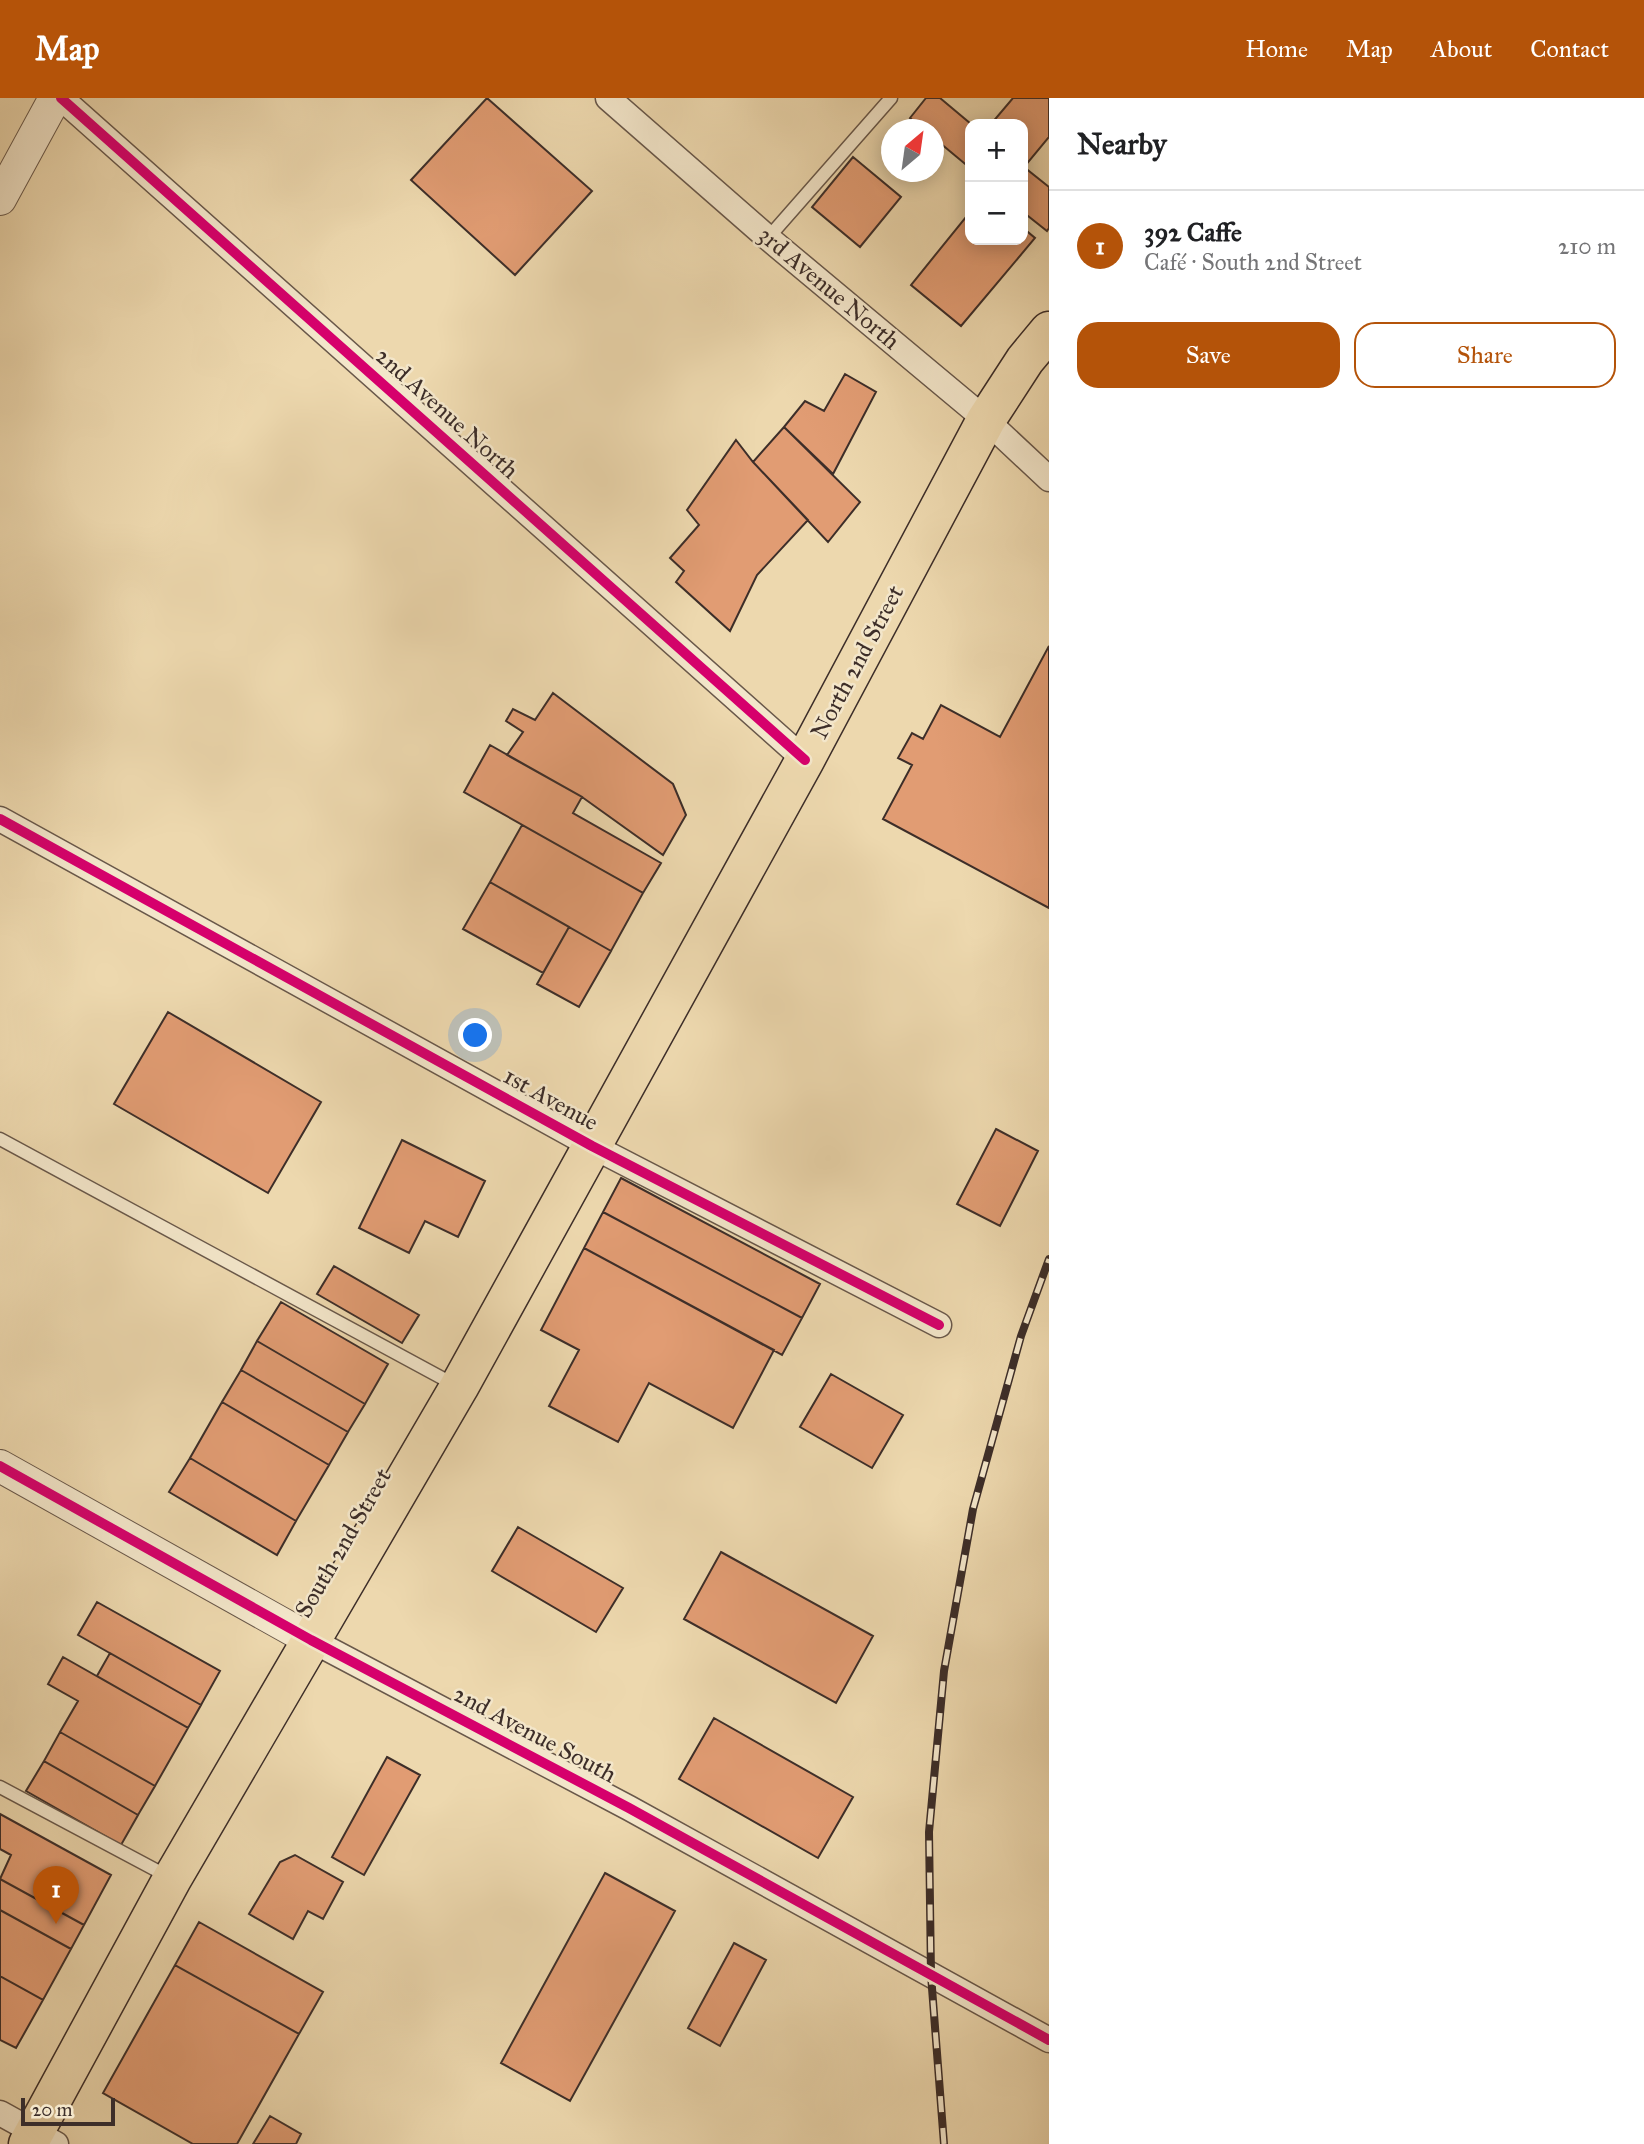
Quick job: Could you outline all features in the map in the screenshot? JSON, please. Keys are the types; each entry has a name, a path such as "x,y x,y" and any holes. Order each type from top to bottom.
{"main road":[{"name":"North 2nd Street","path":"592,1146 986,421 1025,360 1049,331"},
{"name":"South 2nd Street","path":"39,2140 172,1879 459,1387 592,1146"}],"street":[{"path":"0,199 55,98"},
{"name":"2nd Avenue North","path":"61,98 804,760"},
{"name":"3rd Avenue North","path":"608,98 768,238 986,421 1049,479"},
{"name":"1st Avenue","path":"0,819 592,1146 939,1325"},
{"name":"2nd Avenue South","path":"0,1466 311,1640 653,1821 1049,2040"},
{"path":"0,2113 39,2140"}],"lane":[{"path":"768,238 891,98"},
{"path":"0,1139 459,1387"},
{"path":"0,1787 172,1879"}],"building":[{"path":"487,98 592,191 515,275 411,180"},
{"path":"926,98 940,98 965,119 965,164 944,146 944,119 910,118"},
{"path":"1013,98 1049,98 1049,137 1028,162 1028,119 995,119"},
{"path":"853,157 901,197 860,247 812,207"},
{"path":"1028,170 1049,187 1047,231 1028,216"},
{"path":"965,218 965,245 1028,245 1028,232 1035,238 961,326 911,285"},
{"path":"845,374 876,392 833,474 784,427 805,401 824,411"},
{"path":"784,427 860,502 828,542 753,462"},
{"path":"736,440 808,520 757,575 730,631 676,582 684,571 670,558 699,525 687,510"},
{"path":"1049,646 1049,908 883,819 912,765 898,758 912,733 923,739 941,705 1000,737"},
{"path":"553,693 673,784 686,815 663,855 582,797 507,755 523,732 506,721 513,709 535,720"},
{"path":"490,745 582,797 573,813 661,863 643,893 464,792"},
{"path":"522,825 643,893 611,951 490,882"},
{"path":"490,882 569,927 543,973 463,929"},
{"path":"569,927 611,951 579,1007 537,984"},
{"path":"168,1012 321,1102 268,1193 114,1104"},
{"path":"996,1129 1038,1151 1000,1226 957,1204"},
{"path":"402,1140 485,1181 458,1237 425,1221 409,1253 359,1228"},
{"path":"621,1178 820,1284 802,1318 603,1212"},
{"path":"603,1212 802,1318 782,1355 584,1248"},
{"path":"584,1248 774,1350 733,1428 649,1383 618,1442 549,1406 579,1350 541,1330"},
{"path":"334,1266 419,1315 402,1343 317,1294"},
{"path":"281,1302 388,1364 365,1404 257,1341"},
{"path":"257,1341 365,1404 348,1432 241,1370"},
{"path":"241,1370 348,1432 329,1465 222,1402"},
{"path":"831,1374 903,1415 872,1468 800,1427"},
{"path":"222,1402 329,1465 296,1521 190,1458"},
{"path":"190,1458 296,1521 277,1555 169,1492"},
{"path":"518,1527 623,1588 596,1632 492,1571"},
{"path":"721,1552 873,1636 836,1703 684,1619"},
{"path":"97,1602 220,1671 201,1705 78,1635"},
{"path":"110,1653 201,1705 188,1728 97,1676"},
{"path":"63,1657 188,1728 155,1786 60,1732 78,1701 48,1684"},
{"path":"714,1718 853,1797 818,1858 679,1779"},
{"path":"60,1732 155,1786 138,1815 44,1761"},
{"path":"387,1757 420,1775 364,1875 332,1857"},
{"path":"44,1761 138,1815 121,1845 26,1791"},
{"path":"0,1814 111,1875 84,1925 0,1879 11,1855 0,1849"},
{"path":"295,1855 343,1882 323,1919 308,1911 293,1939 249,1914 280,1862"},
{"path":"605,1873 675,1911 570,2101 501,2063"},
{"path":"0,1879 84,1925 71,1949 0,1910"},
{"path":"0,1910 71,1949 43,2000 0,1976"},
{"path":"199,1922 323,1992 299,2034 175,1965"},
{"path":"734,1943 766,1960 720,2046 688,2028"},
{"path":"175,1965 299,2034 237,2144 193,2144 103,2093"},
{"path":"0,1976 43,2000 16,2048 0,2040"},
{"path":"270,2116 301,2134 296,2144 253,2144"}],"railway":[{"path":"944,2144 931,1975 929,1832 944,1671 973,1509 1021,1336 1049,1259"}],"cycle path":[{"path":"61,98 805,760"},
{"path":"0,819 592,1146 939,1325"},
{"path":"0,1466 311,1640 629,1808 1049,2040"}],"place":[{"name":"392 Caffe","path":"56,1924"}]}
